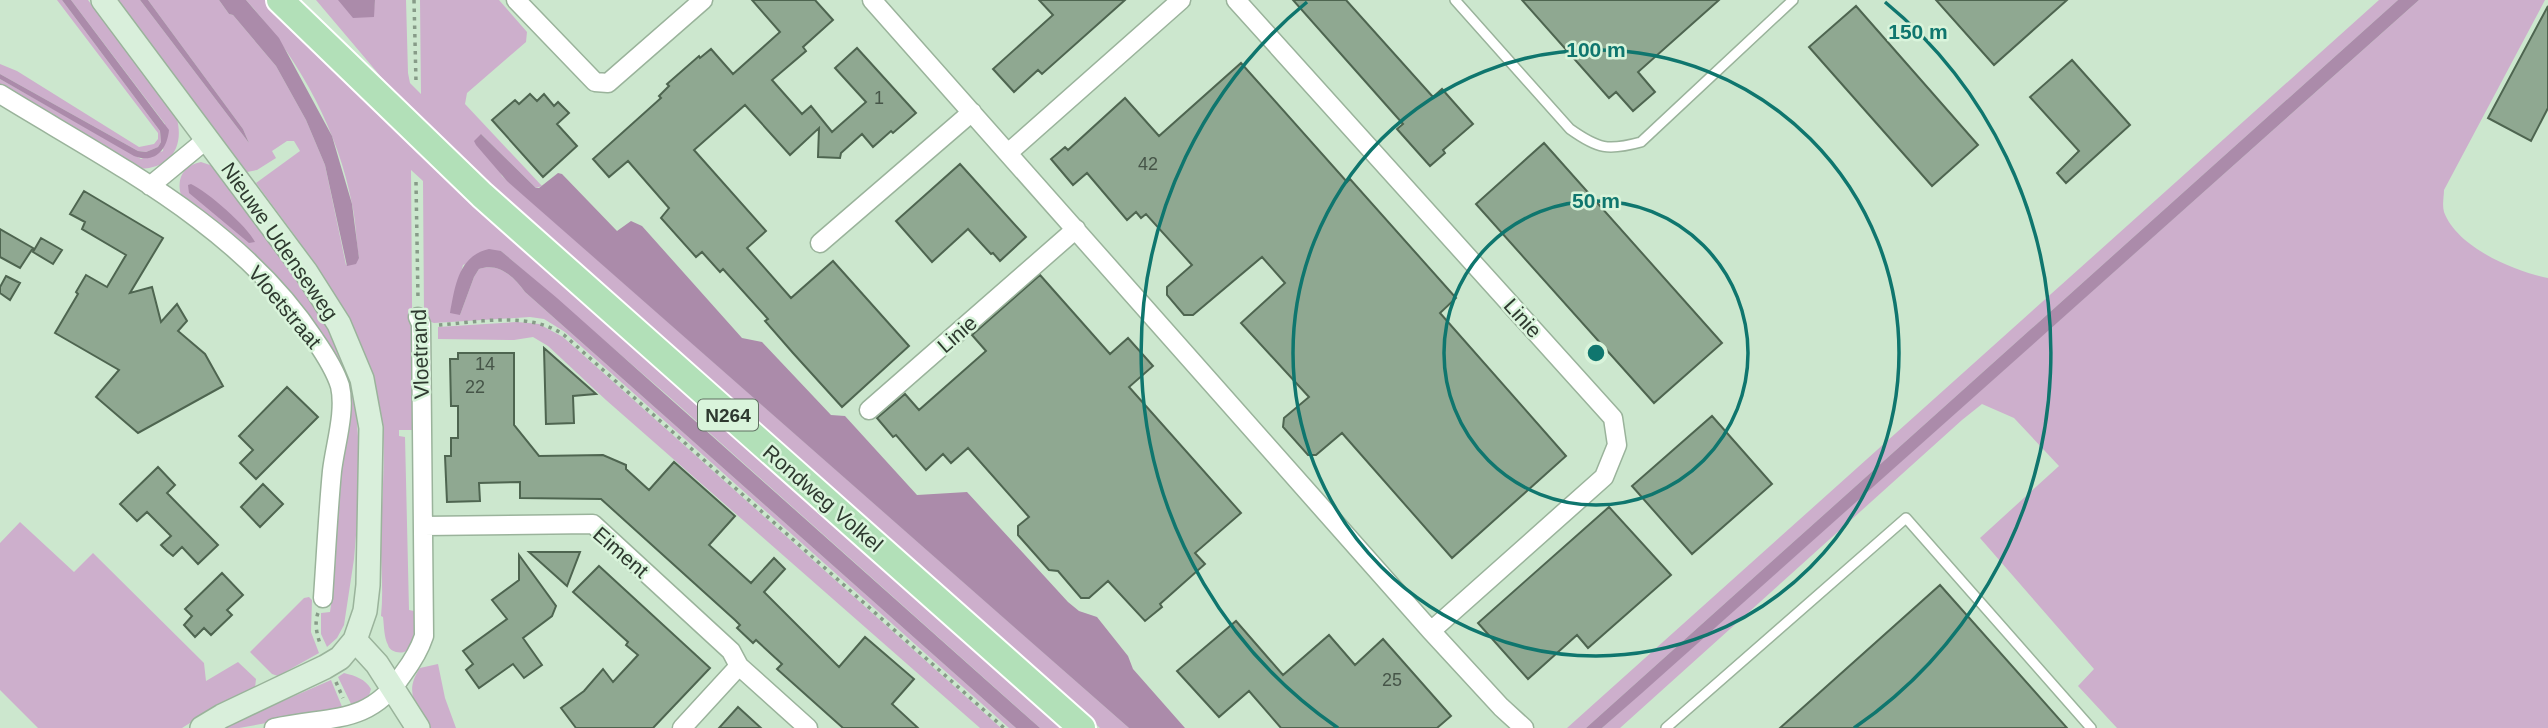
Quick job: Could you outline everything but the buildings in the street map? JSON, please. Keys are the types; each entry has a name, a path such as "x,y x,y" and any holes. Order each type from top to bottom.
{"main road":[{"name":"Rondweg Volkel","path":"279,0 492,204 1083,728"},
{"name":"Rondweg Volkel","path":"302,0 380,96"}],"street":[{"name":"Nieuwe Udenseweg","path":"103,0 306,271 339,324 362,379 371,428 369,559 365,611 355,640"},
{"path":"516,0 595,82 608,82 703,0"},
{"path":"872,0 1431,631 1524,728"},
{"path":"1008,153 1181,0"},
{"name":"Linie","path":"1236,0 1613,418 1617,445 1604,477 1431,631"},
{"name":"Vloetstraat","path":"0,94 185,207 220,236 279,293 325,354 340,387 340,410 328,508 323,598"},
{"path":"820,243 972,112"},
{"path":"150,186 207,139"},
{"name":"Linie","path":"869,410 1076,229"},
{"name":"Vloetrand","path":"394,689 419,651 424,636 420,320"},
{"name":"Eiment","path":"424,526 593,524 731,651 739,666 808,728"},
{"path":"202,728 325,667 340,658 355,640 377,664 418,728"},
{"path":"682,728 739,666"},
{"path":"274,728 351,716 379,704 394,689"}],"lane":[{"path":"1455,0 1570,129 1590,143 1616,149 1641,142 1793,0"},
{"path":"1665,728 1906,518 2091,728"}],"path":[{"path":"414,0 415,82"},
{"name":"Vloetrand","path":"416,182 420,320"},
{"path":"420,320 525,320 550,326 564,335 1004,728"}],"shaded area":[{"path":"57,0 62,0 160,131 161,142 158,147 146,152 138,151 0,74 0,64 17,71 139,147 154,144 158,139 158,133"},
{"path":"62,0 71,0 169,130 166,144 154,157 134,156 0,79 0,74 138,151 146,152 158,147 161,142 160,131"},
{"path":"71,0 88,0 177,119 178,141 175,150 164,163 155,167 133,168 0,89 0,79 141,159 163,151 165,124"},
{"path":"118,0 140,0 249,143 243,129 148,0 219,0 229,14 233,15 276,66 306,120 325,165 346,265 359,258 346,176 326,121 313,95 282,45 246,0 268,0 343,78 478,208 1065,728 1040,728 666,394 501,251 463,265 452,307 460,315 479,269 499,269 511,276 525,292 1016,728 1009,728 565,332 544,319 530,317 434,323 428,321 424,315 423,181 411,170 413,430 399,430 399,436 405,437 409,610 414,611 414,631 408,649 403,652 391,650 381,616 383,439 380,409 372,377 361,346 331,289 256,183 300,151 294,141 287,141 272,151 276,158 257,170 247,172"},
{"path":"140,0 148,0 243,129 249,143"},
{"path":"219,0 246,0 279,38 332,136 352,204 359,258 356,264 347,266 325,165 306,120 276,66"},
{"path":"316,0 340,0 373,17 375,0 406,0 408,73 410,83 421,94 420,0 499,0 527,32 526,42 467,93 465,104 542,186 536,188 481,134 502,176 1129,728 1100,728 495,191 382,78"},
{"path":"338,0 375,0 374,17 353,18"},
{"path":"2379,0 2398,0 1586,728 1567,728"},
{"path":"2398,0 2419,0 1602,728 1586,728"},
{"path":"2419,0 2545,0 2444,190 2443,204 2451,225 2473,246 2519,270 2548,278 2548,728 2117,728 2078,686 2094,669 1980,538 2059,466 2014,418 1982,404 1620,728 1602,728"},
{"path":"481,134 536,188 558,173 562,174 617,231 631,221 642,226 742,338 762,342 831,415 845,416 917,495 967,492 1068,602 1079,611 1097,617 1128,656 1133,669 1185,728 1129,728 507,181 476,145 474,141"},
{"path":"201,162 216,167 323,315 354,385 361,475 354,559 344,625 337,638 327,647 321,634 321,613 330,612 333,591 343,448 323,338 307,314 181,195 183,173 190,166"},
{"path":"191,184 226,210 255,242 249,243 189,193 188,185"},
{"path":"489,249 501,251 557,298 1040,728 1016,728 505,272 486,267 479,269 460,315 450,313 456,283 464,265 471,258"},
{"path":"517,322 539,324 563,337 1001,728 980,728 548,346 533,337 514,340 438,339 438,327"},
{"path":"20,522 74,572 93,553 204,663 206,681 238,662 256,679 255,688 212,709 182,728 38,728 0,690 0,543"},
{"path":"309,597 312,600 311,632 319,653 278,676 272,674 250,652 304,598"},
{"path":"438,664 445,698 456,728 429,728 416,706 412,692 420,668"},
{"path":"344,673 360,678 369,686 371,689 368,699 352,706 338,677"},
{"path":"331,680 343,709 239,728 221,728"}]}
